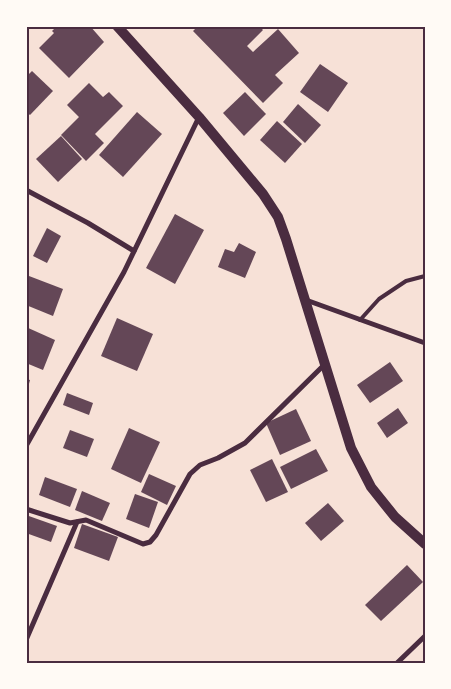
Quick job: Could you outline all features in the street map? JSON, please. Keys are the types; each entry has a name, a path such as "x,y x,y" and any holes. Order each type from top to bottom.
{"main road":[{"path":"117,26 199,116 263,194 278,218 306,300 351,448 371,487 395,517 425,544"}],"street":[{"path":"26,446 134,251 199,116"},
{"path":"28,191 88,223 134,251"},
{"path":"306,300 425,343"},
{"path":"26,509 70,523 86,520 143,544 150,542 156,535 190,474 200,465 218,458 245,442 326,364"},
{"path":"26,640 76,522"},
{"path":"397,663 425,636"}],"lane":[{"path":"360,320 379,299 406,280 425,276"}],"building":[{"path":"57,26 90,26 104,42 69,78 39,48 54,33 52,31"},
{"path":"198,26 259,26 263,30 247,46 253,52 278,29 299,53 275,75 283,83 263,103 193,31"},
{"path":"320,64 348,83 328,112 300,92"},
{"path":"32,71 53,91 30,115 26,112 26,77"},
{"path":"89,83 103,97 109,92 123,106 95,134 104,143 86,161 61,135 79,117 67,105"},
{"path":"245,92 266,114 244,136 223,113"},
{"path":"298,104 321,125 305,143 283,122"},
{"path":"137,112 162,134 123,177 99,155"},
{"path":"277,121 302,144 285,163 260,140"},
{"path":"61,136 82,159 58,182 36,159"},
{"path":"175,214 204,230 175,284 146,268"},
{"path":"47,228 61,236 47,263 33,256"},
{"path":"239,243 256,252 245,278 218,267 225,249 234,252"},
{"path":"29,276 63,289 53,316 26,305 26,283"},
{"path":"117,318 153,334 137,371 101,356"},
{"path":"26,327 55,340 43,370 26,363"},
{"path":"390,362 403,381 370,403 357,385"},
{"path":"26,379 30,380 27,391 26,391"},
{"path":"67,393 93,403 89,415 63,405"},
{"path":"398,408 408,423 387,438 377,423"},
{"path":"296,409 311,441 280,455 266,423"},
{"path":"129,428 160,442 141,483 111,469"},
{"path":"70,430 94,439 87,457 63,448"},
{"path":"316,449 328,471 291,489 280,467"},
{"path":"272,459 288,492 266,502 250,470"},
{"path":"149,474 176,486 167,505 141,492"},
{"path":"45,477 77,489 70,507 39,495"},
{"path":"82,491 110,503 102,521 75,510"},
{"path":"135,494 158,502 149,528 126,519"},
{"path":"328,503 344,521 321,541 305,523"},
{"path":"26,515 57,526 51,542 26,533"},
{"path":"82,524 118,537 109,561 74,548"},
{"path":"407,565 423,582 381,621 365,605"}]}
